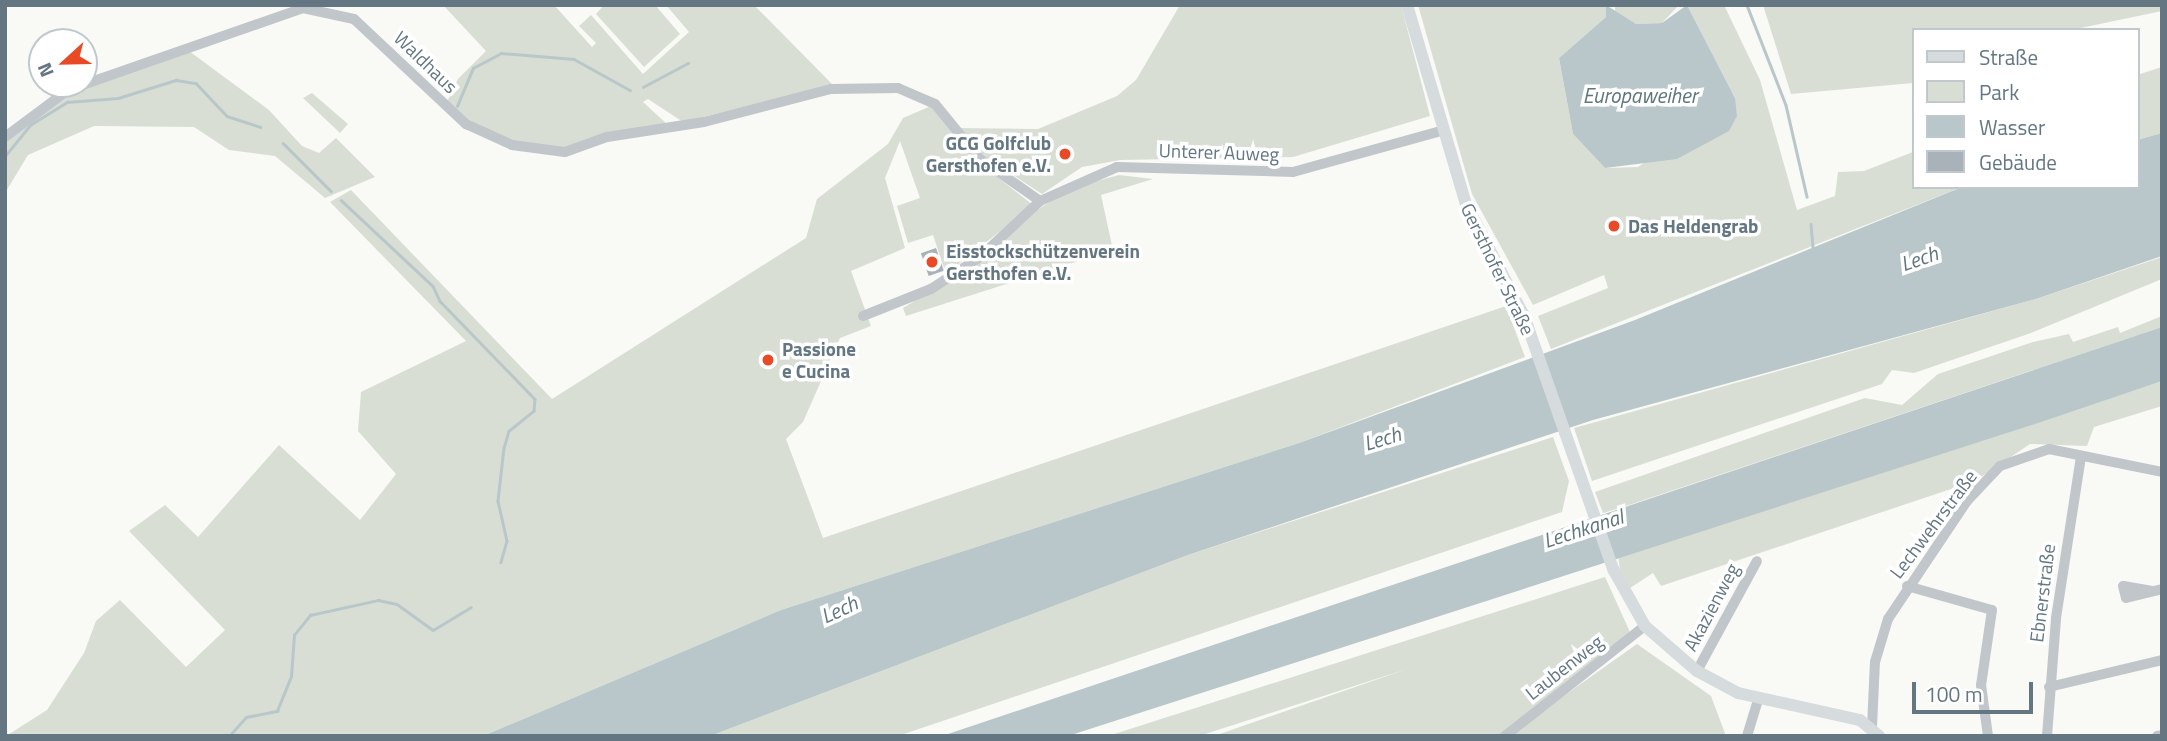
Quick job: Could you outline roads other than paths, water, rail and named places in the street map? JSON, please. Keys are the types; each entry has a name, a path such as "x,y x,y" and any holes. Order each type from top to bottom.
{"main road":[{"name":"Gersthofer Straße","path":"1407,5 1441,131 1466,204 1528,328 1613,569 1645,626 1697,671 1758,700 1876,731"}],"street":[{"name":"Waldhaus","path":"5,137 68,90 303,8 354,19 466,124 512,145 565,152 618,134 680,126 831,89 898,88 935,104 981,159 1040,201"},
{"name":"Unterer Auweg","path":"863,316 931,289 980,257 1040,201 1117,167 1293,172 1441,131"},
{"name":"Lechwehrstraße","path":"1876,731 1875,662 1907,586 1967,501 2010,458 2049,449 2162,471"},
{"name":"Ebnerstraße","path":"2047,736 2049,687 2081,456"},
{"name":"Akazienweg","path":"1697,671 1758,561"},
{"path":"1907,586 1992,610 1981,685 1988,736"},
{"name":"Laubenweg","path":"1505,736 1645,626"},
{"path":"2049,687 2162,660"},
{"path":"1747,736 1758,700"}],"water":[{"name":"Europaweiher","path":"1606,5 1636,24 1662,23 1687,5 1735,98 1737,116 1729,131 1677,159 1605,168 1573,134 1559,58 1606,17"},
{"name":"Lech","path":"2162,133 2162,256 2036,299 1593,420 1188,555 710,736 483,736 781,610 1299,443 1635,320 1957,189 2139,189 2139,139"},
{"name":"Lechkanal","path":"2162,327 2162,381 2041,422 1068,736 942,736"}],"waterway":[{"path":"1747,5 1786,105 1807,197"},
{"path":"457,106 473,68 501,53 574,59 630,90"},
{"path":"643,87 688,63"},
{"path":"5,156 30,125 67,102 118,98 176,80 196,83 227,116 260,127"},
{"path":"283,143 331,191"},
{"path":"341,200 433,286 440,301 535,399 534,411 509,431 504,448 498,501 507,541 501,562"},
{"path":"1811,224 1813,248"},
{"path":"229,736 246,717 277,711 291,676 294,635 310,615 378,600 397,604 433,630 471,607"},
{"path":"170,736 210,736"}],"place":[{"name":"GCG Golfclub Gersthofen e.V.","path":"1065,154"},
{"name":"Das Heldengrab","path":"1614,226"},
{"name":"Eisstockschützenverein Gersthofen e.V.","path":"932,262"},
{"name":"Passione e Cucina","path":"768,360"}]}
